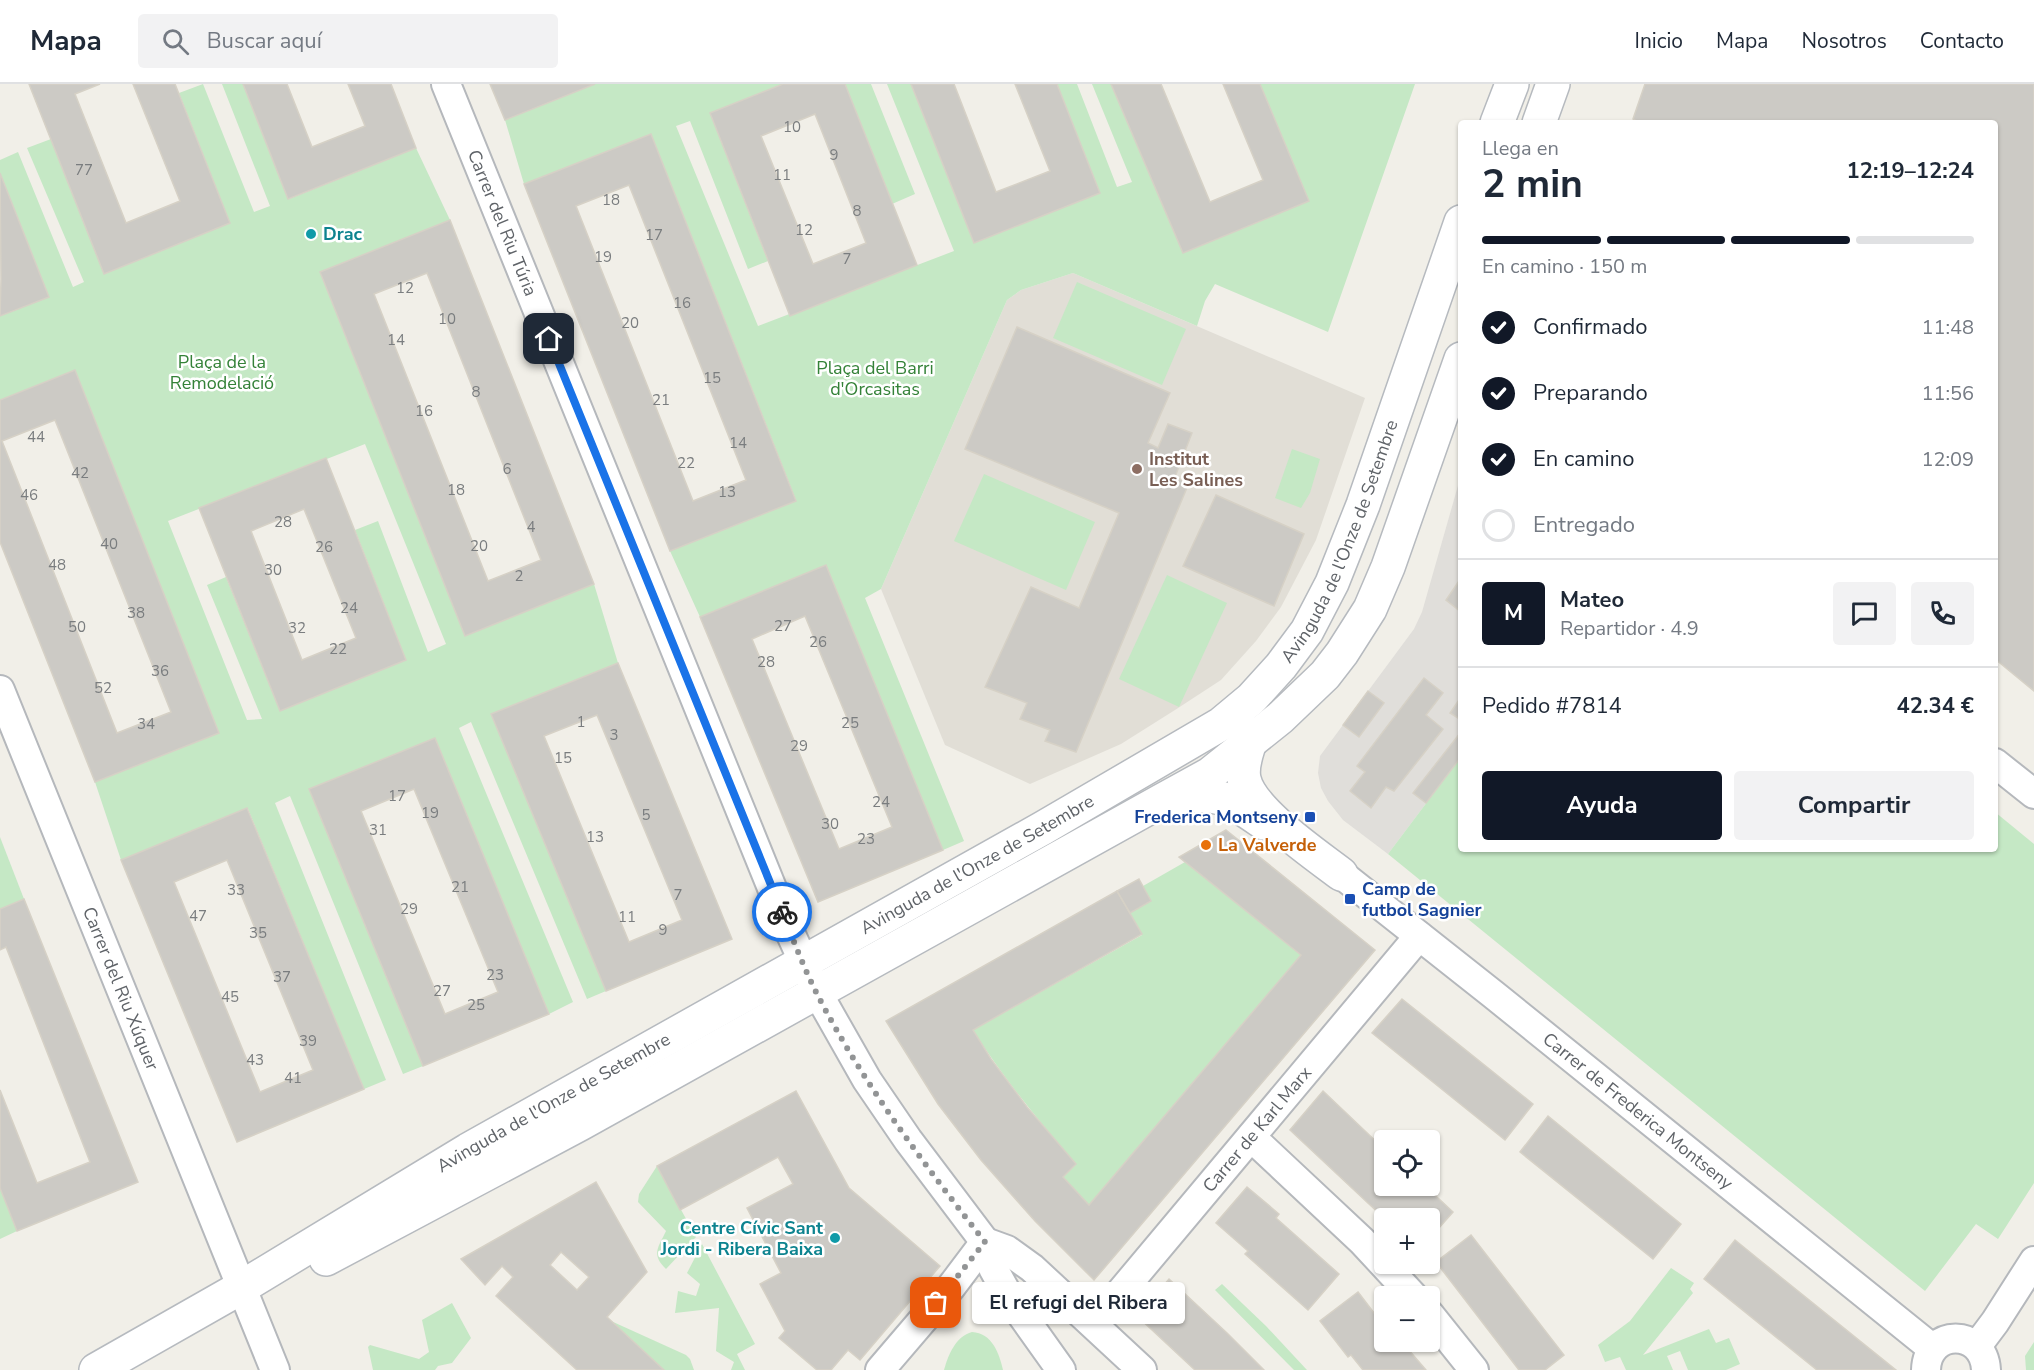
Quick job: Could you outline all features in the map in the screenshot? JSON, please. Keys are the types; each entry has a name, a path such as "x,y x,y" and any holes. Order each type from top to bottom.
{"main road":[{"path":"1498,120 1512,84"},
{"path":"1540,120 1553,84"},
{"name":"Avinguda de l'Onze de Setembre","path":"96,1370 242,1287 450,1161 1043,828 1221,724 1251,699 1281,666 1307,631 1332,583 1363,505 1458,231"},
{"name":"Avinguda de l'Onze de Setembre","path":"242,1287 305,1269 346,1249 580,1124 1210,774 1280,718 1325,675 1370,609 1388,567 1458,368"},
{"path":"1307,631 1261,712 1244,763 1244,777 1246,786 1255,800 1286,831 1341,874"},
{"path":"1325,675 1307,704 1267,754 1262,774 1266,788 1278,807 1341,874"},
{"path":"1161,801 1194,795 1227,799 1341,874"}],"street":[{"name":"Carrer del Riu Túria","path":"446,84 802,962 816,992 867,1080 915,1149 985,1242"},
{"name":"Carrer del Riu Xúquer","path":"0,690 274,1370"},
{"path":"1998,765 2034,794"},
{"name":"Carrer de Frederica Montseny","path":"1341,874 1419,936 1930,1360"},
{"name":"Carrer de Karl Marx","path":"1094,1324 1419,936"},
{"path":"1251,1137 1362,1241 1404,1286"},
{"path":"985,1242 1007,1250 1032,1269 1142,1370"},
{"path":"880,1370 951,1287 985,1242"},
{"path":"985,1242 993,1268 1009,1297 1061,1370"},
{"path":"1930,1360 1945,1340 1955,1338 1965,1339 1982,1358 1995,1322 2034,1260"},
{"path":"1440,1328 1474,1370"}],"shaded area":[{"name":"Institut Les Salines","path":"1073,273 1365,398 1316,540 1281,607 1256,641 1221,680 1175,710 1121,744 1030,784 945,745 881,589 1007,300 1021,290"},
{"path":"1458,486 1458,761 1388,854 1343,820 1328,801 1321,788 1318,773 1320,756 1414,629 1422,612"}],"green space":[{"name":"Plaça de la Remodelació","path":"203,84 254,212 270,206 222,84 243,84 289,199 416,148 450,220 320,272 465,636 594,584 618,663 492,715 606,991 587,999 471,722 459,728 573,1002 549,1014 435,738 310,789 423,1066 403,1074 290,796 275,803 386,1080 364,1089 248,809 121,860 95,782 219,733 75,370 0,400 0,316 49,297 0,173 0,160 18,152 73,287 84,282 27,148 51,139 104,273 230,223 179,93","holes":["365,444 446,644 428,652 378,521 355,530 406,660 280,711 226,577 207,585 262,719 247,720 168,521"]},
{"name":"Plaça del Barri d'Orcasitas","path":"595,84 783,84 710,113 768,261 748,269 690,121 676,126 758,326 954,251 887,84 911,84 974,243 1100,193 1057,84 1077,84 1117,187 1132,182 1092,84 1111,84 1183,253 1309,201 1260,84 1415,84 1328,332 1215,284 1205,301 1197,326 1073,273 1021,290 1007,300 881,589 865,598 964,841 943,850 826,565 700,617 670,551 796,500 651,134 524,184 505,120"},
{"path":"845,84 871,84 915,194 892,204"},
{"path":"1077,282 1186,329 1162,385 1053,338"},
{"path":"1292,449 1320,459 1310,493 1301,508 1275,498"},
{"path":"984,474 1095,522 1066,590 954,541"},
{"path":"1167,575 1227,603 1179,707 1119,679"},
{"path":"1458,761 1458,852 1998,852 1998,814 2034,844 2034,1183 1998,1239 1976,1224 1925,1291 1388,854"},
{"path":"0,837 24,899 0,909"},
{"path":"1185,862 1301,955 1089,1205 1063,1177 1076,1164 1009,1082 973,1030 1142,935 1122,898"},
{"path":"657,1166 696,1237 666,1269 661,1264 657,1251 666,1231 638,1202 639,1194"},
{"path":"0,1188 17,1231 0,1239"},
{"path":"702,1244 755,1344 737,1354 745,1370 731,1370 734,1362 716,1351 719,1308 675,1313 678,1291 696,1296 700,1284 687,1273"},
{"path":"1671,1268 1694,1283 1690,1289 1693,1293 1643,1355 1709,1329 1716,1343 1729,1338 1740,1364 1726,1370 1688,1370 1680,1351 1667,1356 1673,1370 1626,1370 1620,1357 1605,1362 1598,1345 1630,1321"},
{"path":"1222,1284 1307,1370 1294,1370 1215,1290"},
{"path":"452,1303 471,1338 452,1363 438,1366 435,1370 373,1370 368,1347 370,1345 419,1359 429,1352 422,1320"},
{"path":"611,1321 686,1355 694,1370 664,1370"},
{"path":"972,1332 979,1333 990,1340 997,1351 1003,1370 944,1370 950,1352 957,1342"},
{"path":"2034,1342 2034,1370 2026,1370 2025,1356"}],"building":[{"path":"29,84 100,84 75,94 126,223 180,201 133,84 175,84 230,223 104,274"},
{"path":"243,84 287,84 312,147 365,126 348,84 391,84 416,148 288,199"},
{"path":"490,84 595,84 505,120"},
{"path":"783,84 845,84 917,265 790,316 710,113","holes":["815,114 866,243 813,264 761,136"]},
{"path":"911,84 954,84 996,192 1050,171 1015,84 1057,84 1100,193 974,243"},
{"path":"1111,84 1161,84 1210,202 1263,180 1223,84 1260,84 1309,201 1183,253"},
{"path":"1645,84 2034,84 2034,691 1998,661 1998,120 1633,119"},
{"path":"651,134 796,501 670,551 524,184","holes":["629,185 746,480 693,501 576,206"]},
{"path":"0,173 49,297 0,316 1,279"},
{"path":"450,220 594,584 465,636 320,272","holes":["427,273 541,560 488,581 374,294"]},
{"path":"1017,327 1170,393 1148,443 1158,448 1168,424 1192,433 1175,477 1189,483 1076,752 1045,741 1050,730 1020,719 1027,703 985,687 1031,587 1079,608 1119,513 965,449"},
{"path":"75,370 219,733 95,782 0,542 0,400","holes":["55,420 171,712 117,733 2,441"]},
{"path":"326,458 406,660 280,711 199,508","holes":["304,509 356,638 302,660 251,531"]},
{"path":"1216,495 1304,534 1274,606 1183,566"},
{"path":"826,565 943,850 818,902 700,617","holes":["805,616 892,827 839,849 752,639"]},
{"path":"1458,582 1458,610 1446,600"},
{"path":"618,663 732,939 606,991 491,714","holes":["597,715 682,920 629,942 544,736"]},
{"path":"1424,678 1443,693 1426,715 1443,729 1394,791 1386,787 1371,808 1350,791 1365,772 1357,766"},
{"path":"1368,691 1384,703 1359,737 1343,725"},
{"path":"1458,701 1458,718 1450,713"},
{"path":"1458,736 1458,761 1426,803 1413,793"},
{"path":"435,738 549,1014 423,1066 309,789","holes":["414,789 498,992 445,1014 361,811"]},
{"path":"247,808 364,1089 237,1142 121,860","holes":["227,860 313,1070 260,1092 174,882"]},
{"path":"1226,830 1375,950 1094,1280 1035,1221 981,1160 938,1104 886,1021 1117,891 1142,934 973,1030 991,1059 1027,1107 1076,1164 1063,1177 1089,1205 1301,955 1179,857"},
{"path":"1139,879 1151,901 1130,913 1117,891"},
{"path":"24,899 138,1182 17,1231 0,1188 0,1090 37,1183 90,1162 6,947 0,950 0,909"},
{"path":"1402,999 1533,1104 1505,1140 1372,1033"},
{"name":"Centre Cívic Sant Jordi - Ribera Baixa","path":"796,1091 849,1188 940,1266 860,1360 848,1350 831,1370 817,1370 779,1338 785,1331 760,1284 781,1273 747,1208 793,1184 778,1157 680,1210 657,1166"},
{"path":"1323,1091 1374,1139 1374,1196 1436,1196 1453,1212 1440,1227 1440,1208 1374,1209 1290,1130"},
{"path":"1548,1116 1681,1224 1653,1259 1520,1152"},
{"path":"596,1182 647,1272 607,1317 664,1370 577,1370 496,1296 513,1277 502,1266 485,1285 461,1259","holes":["561,1252 589,1277 577,1290 550,1265"]},
{"path":"1247,1187 1279,1214 1276,1218 1339,1274 1308,1310 1245,1254 1248,1251 1216,1223"},
{"path":"1471,1235 1564,1355 1545,1370 1519,1370 1440,1267 1440,1259"},
{"path":"1735,1240 1896,1370 1817,1370 1704,1279"},
{"path":"1169,1279 1264,1370 1195,1370 1137,1316"},
{"path":"1358,1292 1374,1313 1374,1352 1410,1352 1426,1370 1363,1370 1351,1355 1348,1357 1320,1321"}],"way so far":[{"path":"782,912 816,992 867,1080 908,1140 985,1242 936,1303"}],"place":[{"name":"Drac","path":"311,234"},
{"name":"Institut Les Salines","path":"1137,469"},
{"name":"Frederica Montseny","path":"1310,817"},
{"name":"La Valverde","path":"1206,845"},
{"name":"Camp de futbol Sagnier","path":"1350,899"},
{"name":"Centre Cívic Sant Jordi - Ribera Baixa","path":"835,1238"},
{"name":"El refugi del Ribera","path":"936,1303"}],"route":[{"path":"549,339 782,912"}]}
